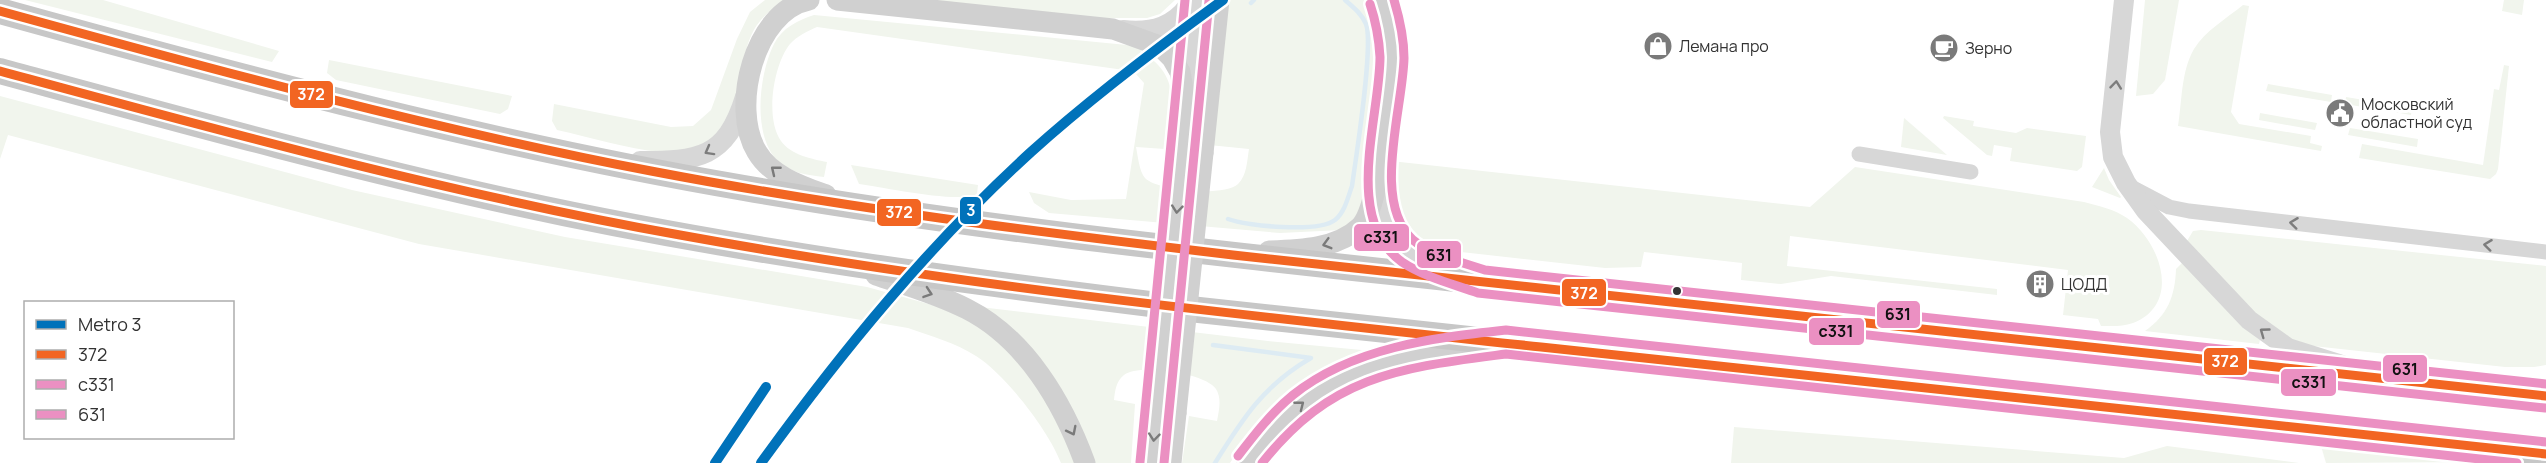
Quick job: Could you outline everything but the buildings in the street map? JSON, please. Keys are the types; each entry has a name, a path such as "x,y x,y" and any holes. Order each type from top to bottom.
{"highway":[{"path":"0,12 297,93 598,161 742,188 995,227 1205,253 2546,396"},
{"path":"0,71 283,148 513,202 610,222 987,284 1199,310 2542,454"}],"main road":[{"path":"809,0 789,7 764,33 756,54 749,86 746,115 749,134 757,152 769,166 786,179 867,207"},
{"path":"837,0 1113,29 1160,46 1173,58 1180,72 1193,152"},
{"path":"1205,253 1287,250 1319,246 1344,238 1361,226 1370,212 1380,169 1391,46 1387,10 1382,0"},
{"path":"1152,463 1166,412 1193,152 1218,4"},
{"path":"832,260 934,295 968,310 997,329 1039,372 1066,420 1085,463"},
{"path":"1247,463 1275,428 1298,406 1329,384 1384,361 1428,352 1506,342"},
{"path":"1166,412 1171,463"}],"street":[{"path":"1113,29 1140,32 1161,28 1176,21 1192,0"},
{"path":"1193,152 1197,0"},
{"path":"2124,0 2110,132 2113,157 2126,183 2146,211 2249,320 2288,348 2366,372 2418,383"},
{"path":"598,161 688,160 708,153 731,132 740,114 749,86"},
{"path":"1858,154 1971,172"},
{"path":"1380,169 1384,214 1391,232 1403,248 1423,259 1482,282"},
{"path":"2126,183 2147,197 2169,207 2189,211 2546,252"}],"shaded area":[{"path":"25,0 103,0 279,51 272,62"},
{"path":"765,0 785,0 765,16 755,28 744,58 729,120 708,142 685,151 660,152 622,146 557,130 552,121 554,104 671,127 693,126 711,110 737,39 750,12"},
{"path":"922,0 1175,0 1160,14 1147,18 1095,18"},
{"path":"1225,0 1372,0 1375,4 1383,39 1369,186 1356,219 1342,230 1280,233 1049,213 1034,203 1029,192 1071,200 1126,199 1144,83 1135,73 1124,70 817,27 796,39 784,53 775,78 772,106 773,120 781,141 796,153 827,162 824,177 799,173 787,168 769,149 764,135 760,104 765,71 774,44 781,33 791,25 814,15 1127,45 1142,48 1141,52 1163,71 1171,94 1172,107 1165,149 1136,147 1145,178 1152,183 1191,191 1231,188 1238,184 1243,176 1249,149 1209,145"},
{"path":"2145,0 2179,0 2165,80 2153,94 2136,96"},
{"path":"2504,0 2524,0 2522,15 2502,11"},
{"path":"2243,5 2249,6 2231,112 2239,124 2311,136 2310,143 2322,146 2321,151 2178,126 2184,77 2194,49 2210,31"},
{"path":"329,60 512,96 508,109 500,114 336,80 327,73"},
{"path":"2504,65 2509,66 2498,169 2490,179 2359,158 2362,144 2483,165 2494,89 2499,90"},
{"path":"2268,84 2332,95 2331,102 2266,91"},
{"path":"0,96 352,190 565,237 867,287 936,306 974,322 1007,347 1051,403 1077,463 1061,463 1047,435 1025,404 987,364 960,347 926,334 908,328 419,244 8,135 0,159"},
{"path":"2346,97 2412,108 2411,115 2345,104"},
{"path":"2260,113 2317,123 2315,130 2259,120"},
{"path":"1944,116 1974,121 1973,126 2016,133 2027,128 2086,136 2082,167 2077,171 2010,161 2012,148 1994,145 1992,156 1987,155 1943,118"},
{"path":"1904,118 1947,155 1901,147"},
{"path":"2350,128 2418,139 2417,147 2348,135"},
{"path":"1391,161 1810,207 1855,167 2084,202 2117,212 2139,229 2157,257 2162,288 2158,302 2148,314 2133,323 2101,326 2098,319 2063,315 2068,270 1790,236 1787,266 1997,289 1997,295 1831,276 1781,284 1741,280 1742,263 1644,252 1641,267 1605,268 1443,250 1423,251 1403,231 1393,212 1390,190"},
{"path":"851,165 978,185 977,194 968,197 938,196 859,184"},
{"path":"2104,168 2121,197 2120,198 2092,187"},
{"path":"2193,231 2546,266 2546,365 2505,367 2304,345 2268,330 2187,241"},
{"path":"2182,263 2260,340 2259,344 2145,331 2153,325 2169,304 2176,269"},
{"path":"980,307 1372,351 1298,387 1248,435 1230,463 1182,463 1189,416 1217,421 1218,393 1210,383 1186,374 1157,370 1143,370 1124,375 1115,390 1114,400 1135,404 1131,463 1094,463"},
{"path":"1734,427 2124,458 2167,446 2299,463 1731,463"},
{"path":"2321,446 2484,462 2326,463"}],"waterway":[{"path":"1251,3 1254,0"},
{"path":"1228,219 1266,226 1314,226 1335,220 1344,209 1352,186 1364,102 1368,54 1366,24 1360,14 1345,0"},
{"path":"1213,345 1311,358 1280,379 1267,391 1245,417 1215,463"}],"metro line":[{"name":"3","path":"761,463 823,380 888,300 993,187 1101,92 1223,0"},
{"name":"3","path":"715,463 766,387"}],"transit line":[{"name":"631","path":"1140,462 1185,0"},
{"name":"631","path":"1394,0 1401,29 1404,58 1392,154 1391,179 1394,203 1401,223 1413,240 1429,250 1457,261 1485,270 2546,384"},
{"name":"с331","path":"1164,463 1209,1"},
{"name":"с331","path":"1370,4 1377,30 1380,57 1368,166 1373,220 1384,243 1402,262 1420,272 1478,293 2545,408"},
{"name":"372","path":"0,11 242,76 487,137 651,171 869,208 1233,255 2546,396"},
{"name":"372","path":"0,71 169,117 508,201 680,235 894,270 1109,299 1325,324 2546,454"},
{"name":"631","path":"1238,456 1264,424 1293,395 1316,379 1341,366 1368,355 1422,341 1506,330 2546,442"},
{"name":"с331","path":"1262,463 1289,433 1315,410 1342,393 1371,380 1433,364 1506,354 2517,463"}],"place":[{"name":"Лемана про","path":"1658,46"},
{"name":"Зерно","path":"1944,48"},
{"name":"Московский областной суд","path":"2340,113"},
{"name":"ЦОДД","path":"2040,284"}]}
